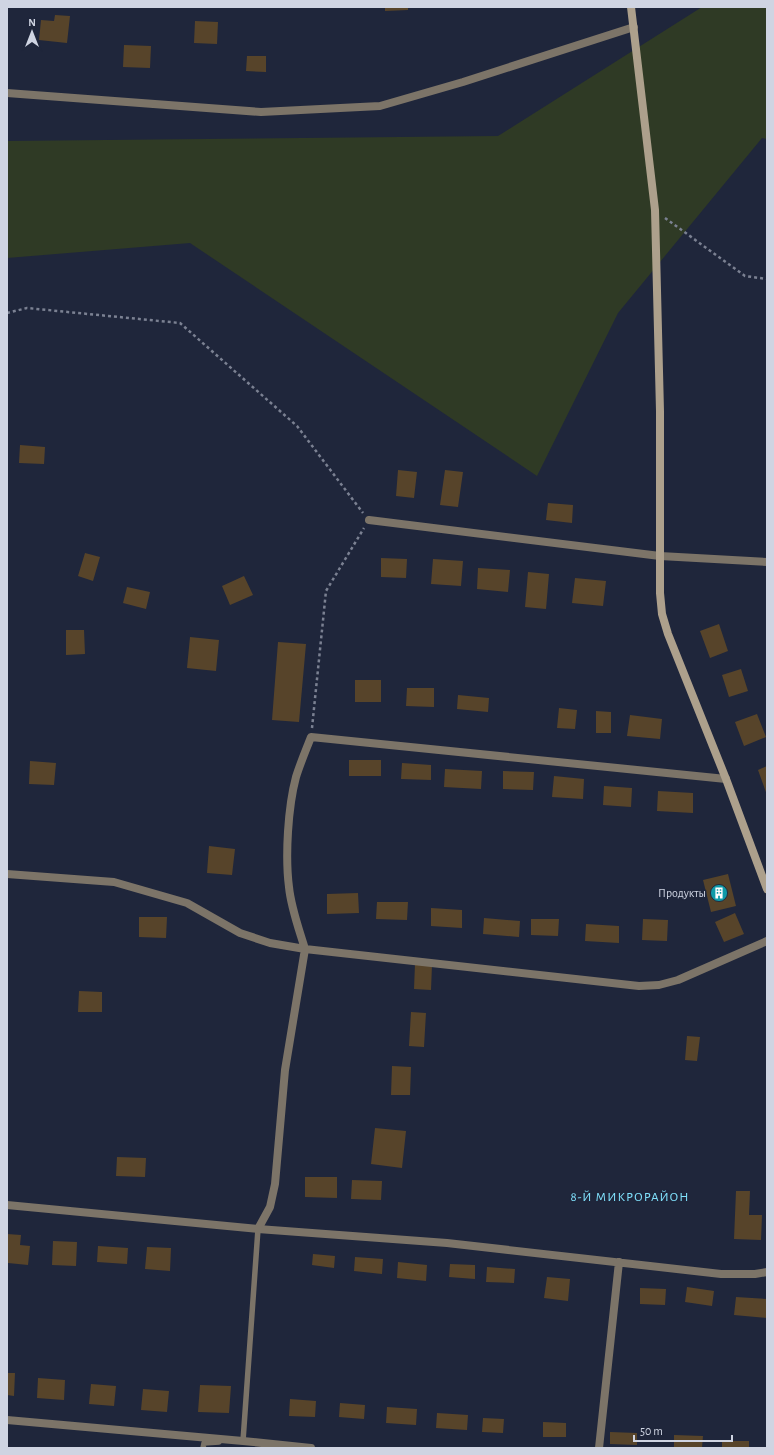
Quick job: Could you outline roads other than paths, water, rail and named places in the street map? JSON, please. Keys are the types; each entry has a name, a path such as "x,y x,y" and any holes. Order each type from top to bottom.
{"street":[{"path":"631,7 655,210 660,411 660,594 662,614 666,628 726,779 767,889"},
{"path":"7,93 261,112 380,106 463,82 634,27"},
{"path":"369,520 660,556 767,562"},
{"path":"258,1229 270,1207 275,1184 284,1070 305,949 296,919 289,887 287,847 290,814 296,777 311,737 726,779"},
{"path":"7,874 114,882 187,903 240,933 270,943 305,949 639,986 659,985 678,980 767,941"},
{"path":"7,1205 258,1229 447,1243 722,1274 754,1274 767,1272"},
{"path":"599,1448 619,1262"},
{"path":"7,1420 243,1440 311,1448"}],"lane":[{"path":"203,1448 204,1443 243,1440 258,1229"}],"place":[{"name":"Продукты","path":"719,893"}],"district":[{"name":"8-Й МИКРОРАЙОН","path":"630,1197"}]}
